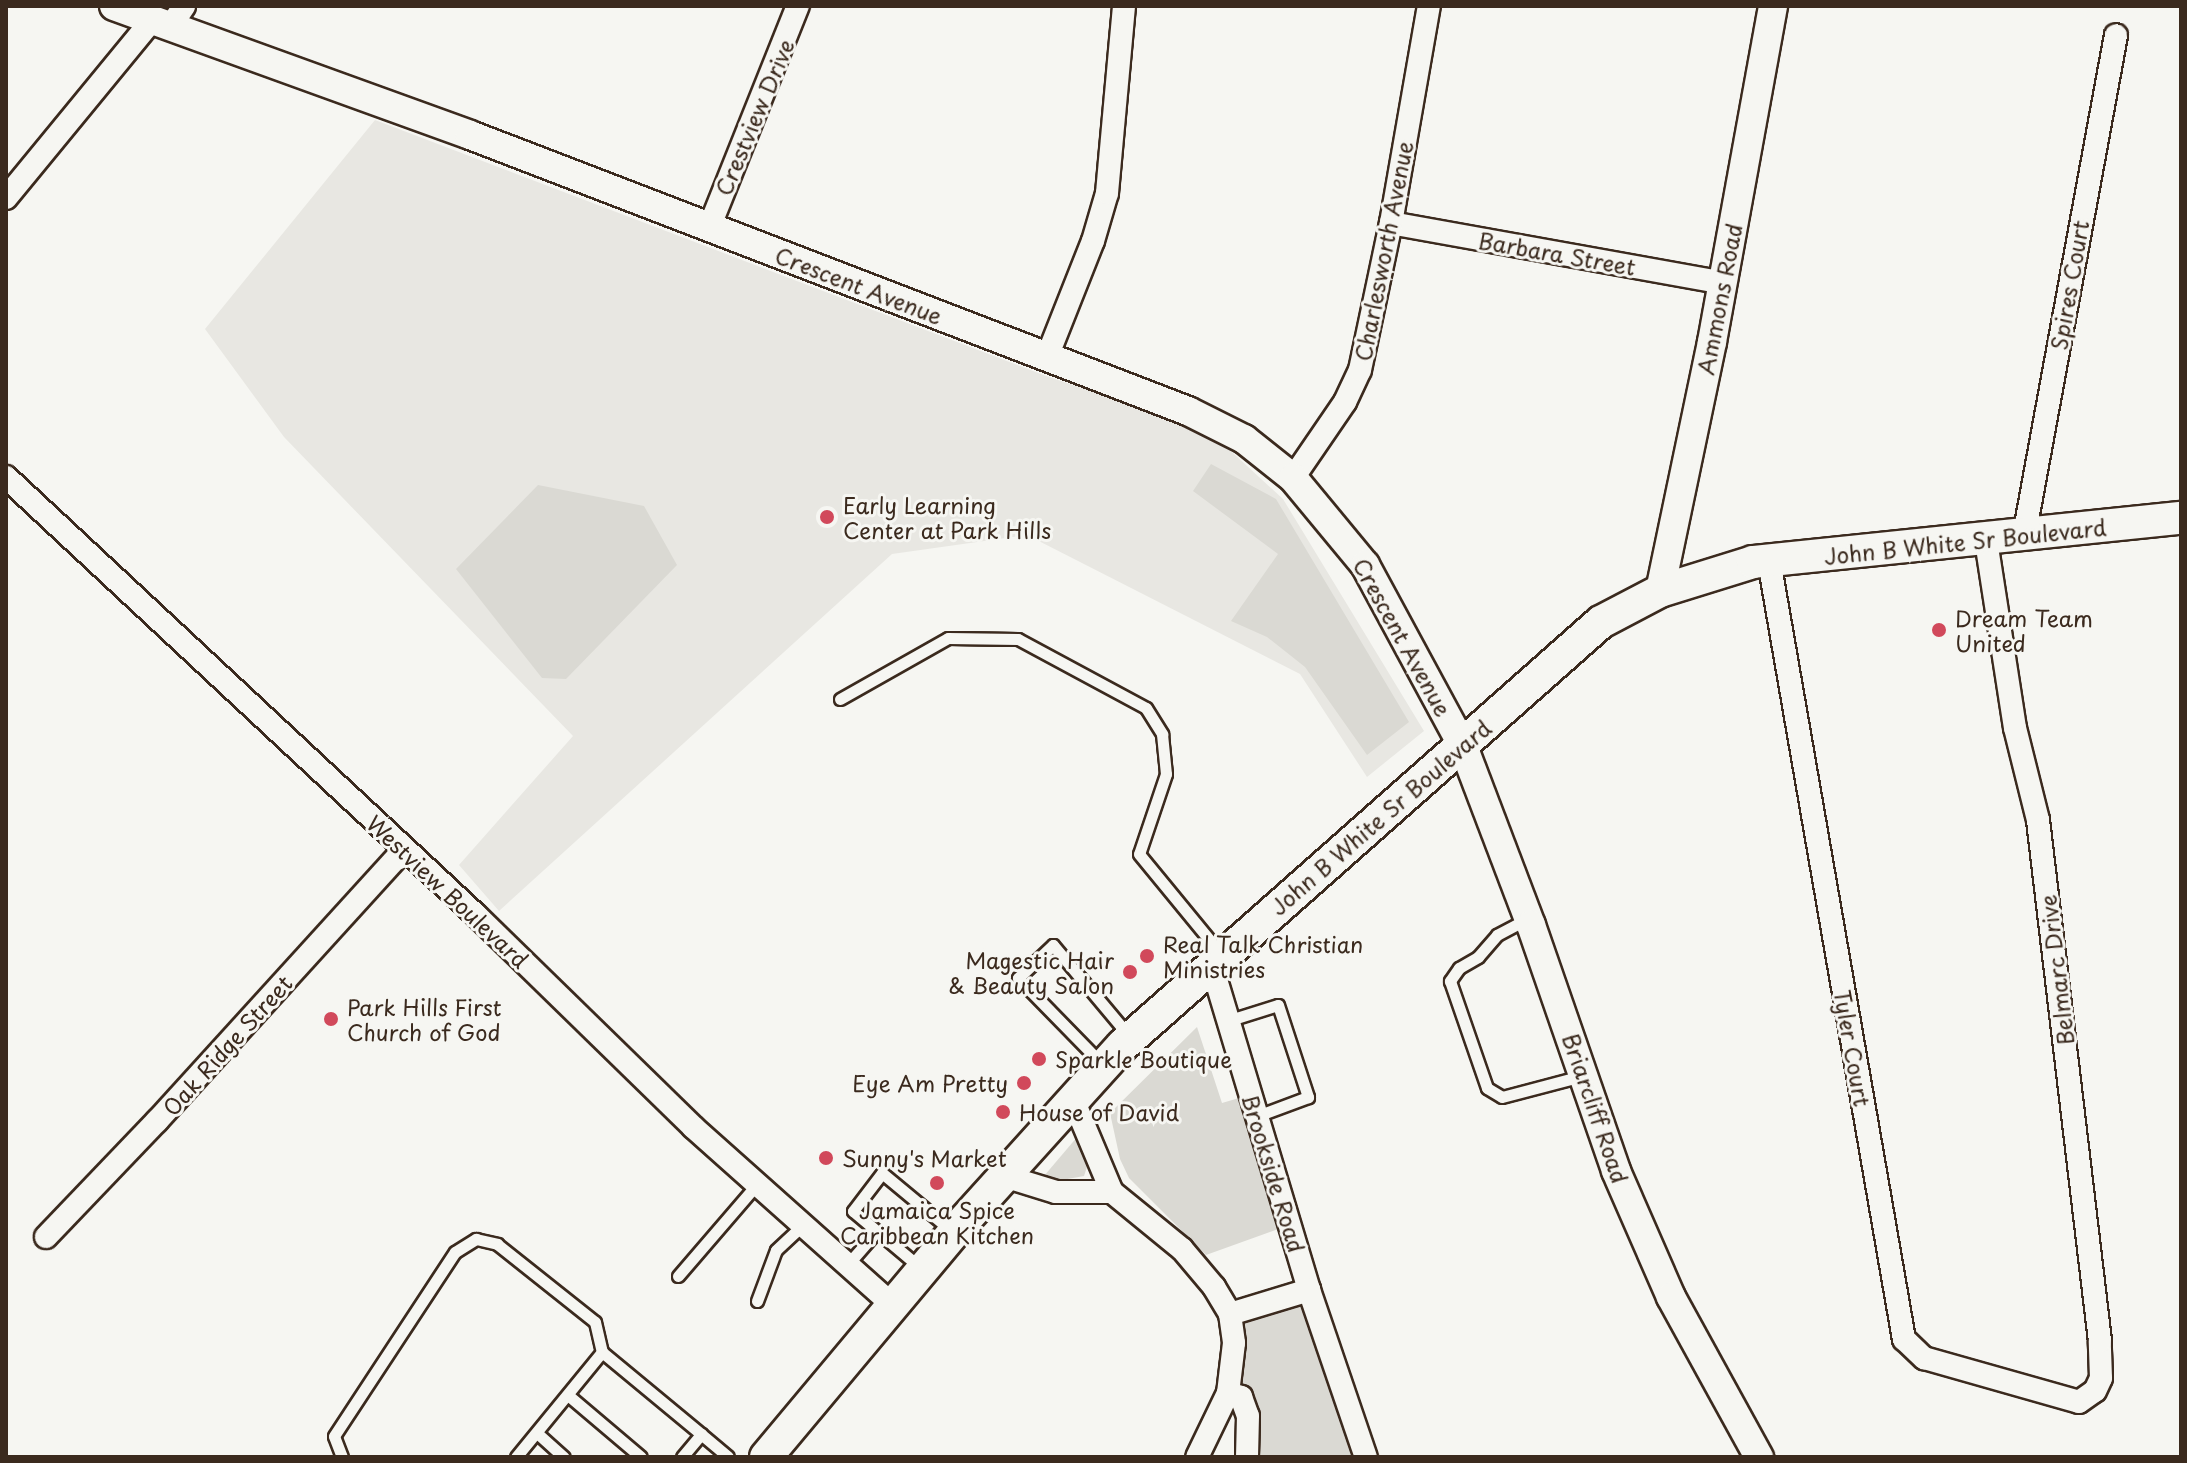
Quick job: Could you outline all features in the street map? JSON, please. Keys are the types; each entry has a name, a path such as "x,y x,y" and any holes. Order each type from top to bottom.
{"main road":[{"name":"John B White Sr Boulevard","path":"766,1457 953,1233 1072,1097 1130,1038 1601,622 1660,591 1769,561 2181,518"}],"street":[{"name":"Crescent Avenue","path":"114,6 169,18 1217,423 1244,439 1293,478 1365,565 1463,746"},
{"name":"Crestview Drive","path":"709,228 798,6"},
{"path":"1047,357 1093,241 1107,193 1124,6"},
{"name":"Charlesworth Avenue","path":"1293,478 1345,402 1360,370 1391,223 1429,6"},
{"name":"Ammons Road","path":"1660,591 1723,283 1773,6"},
{"path":"6,198 169,18"},
{"name":"Spires Court","path":"2024,536 2116,35"},
{"name":"Barbara Street","path":"1391,223 1723,283"},
{"name":"Westview Boulevard","path":"6,477 477,916 693,1127 892,1304"},
{"name":"Belmarc Drive","path":"1986,540 2015,728 2038,820 2056,962 2100,1341 2101,1378 2087,1400"},
{"name":"Tyler Court","path":"1769,561 1904,1339 1924,1358 2071,1402 2087,1400"},
{"name":"Briarcliff Road","path":"1463,746 1528,919 1616,1171 1653,1258 1697,1348 1759,1457"},
{"name":"Oak Ridge Street","path":"46,1237 157,1121 404,850"},
{"name":"Brookside Road","path":"1216,959 1230,1020 1309,1290 1366,1457"},
{"path":"1072,1097 1112,1192 1182,1249 1214,1287 1230,1314 1234,1343 1228,1393 1197,1457"},
{"path":"1004,1176 1056,1192 1112,1192"},
{"path":"1230,1314 1309,1290"},
{"path":"1228,1393 1241,1397 1248,1416 1247,1457"}],"lane":[{"path":"840,699 948,638 1018,639 1146,708 1162,734 1166,774 1139,854 1216,959"},
{"path":"1528,919 1497,935 1478,957 1459,968 1450,981 1487,1088 1502,1097 1583,1075"},
{"path":"1103,1065 1018,978 1053,945 1130,1038"},
{"path":"1230,1020 1278,1005 1308,1097 1257,1116"},
{"path":"923,1269 853,1211 882,1173 953,1233"},
{"path":"678,1276 757,1184"},
{"path":"757,1301 776,1250 803,1225"},
{"path":"848,1264 877,1231"},
{"path":"342,1457 334,1436 455,1252 476,1239 497,1244 595,1322 602,1352 728,1457"},
{"path":"516,1457 602,1352"},
{"path":"569,1396 641,1457"},
{"path":"537,1433 564,1457"},
{"path":"682,1457 701,1434"}],"shaded area":[{"name":"Early Learning Center at Park Hills","path":"375,120 1046,376 1208,430 1283,499 1424,731 1367,777 1300,674 1027,535 892,554 499,911 459,865 573,736 284,437 205,329"},
{"path":"1211,464 1276,499 1409,722 1367,755 1305,667 1267,637 1231,621 1278,554 1193,491"},
{"path":"538,485 644,506 677,565 566,679 542,678 456,569"},
{"path":"1197,1027 1222,1103 1239,1098 1281,1228 1206,1255 1129,1178 1120,1159 1110,1113"},
{"path":"1078,1136 1087,1167 1084,1176 1062,1180 1044,1176"},
{"path":"1309,1290 1363,1457 1247,1457 1230,1314"}],"place":[{"name":"Early Learning Center at Park Hills","path":"827,517"},
{"name":"Dream Team United","path":"1939,630"},
{"name":"Real Talk Christian Ministries","path":"1147,956"},
{"name":"Magestic Hair & Beauty Salon","path":"1130,972"},
{"name":"Park Hills First Church of God","path":"331,1019"},
{"name":"Sparkle Boutique","path":"1039,1059"},
{"name":"Eye Am Pretty","path":"1024,1083"},
{"name":"House of David","path":"1003,1112"},
{"name":"Sunny's Market","path":"826,1158"},
{"name":"Jamaica Spice Caribbean Kitchen","path":"937,1183"}]}
